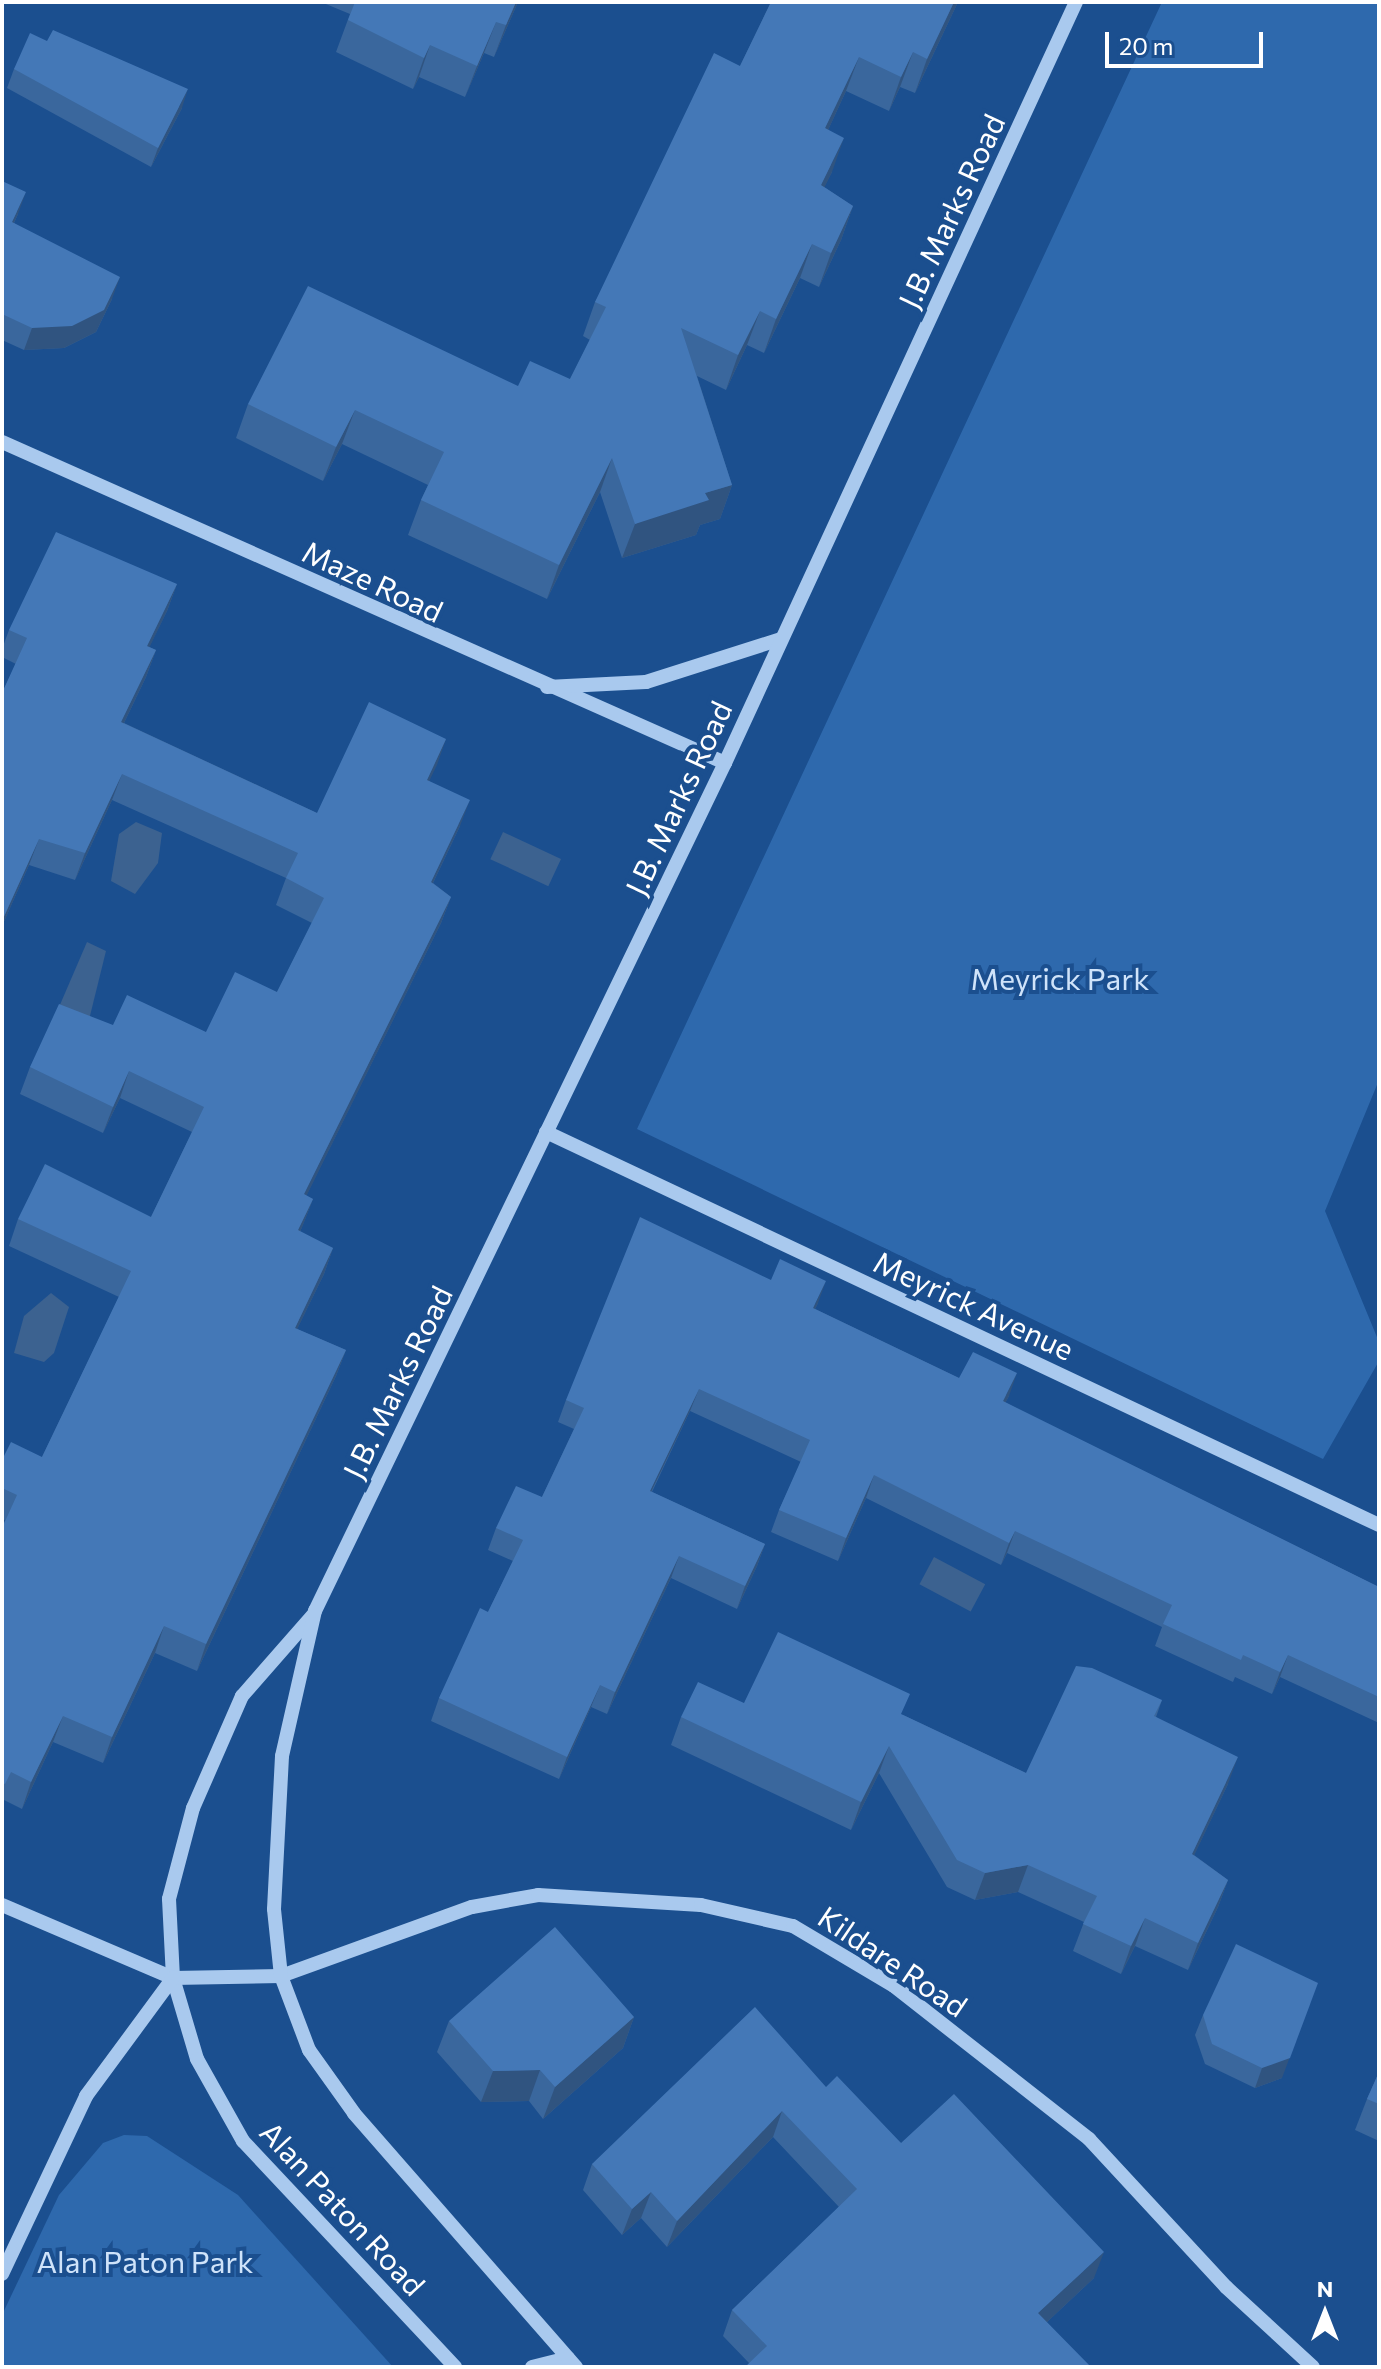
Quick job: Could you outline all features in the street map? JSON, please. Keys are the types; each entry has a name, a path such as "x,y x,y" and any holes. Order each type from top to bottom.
{"street":[{"name":"J.B. Marks Road","path":"281,1976 274,1909 282,1756 315,1611 725,763 1076,2"},
{"name":"Maze Road","path":"2,442 542,687 725,763"},
{"path":"542,687 646,682 781,639"},
{"name":"Meyrick Avenue","path":"546,1132 1379,1525"},
{"name":"J.B. Marks Road","path":"173,1978 169,1899 193,1808 242,1696 315,1611"},
{"name":"Kildare Road","path":"173,1978 281,1976 472,1907 538,1895 701,1905 793,1926 894,1986 1089,2139 1226,2287 1313,2367"},
{"path":"2,1905 173,1978 86,2096 2,2274"},
{"path":"281,1976 309,2050 354,2113 572,2363"},
{"name":"Alan Paton Road","path":"173,1978 197,2059 243,2141 455,2367"},
{"path":"532,2367 572,2363"}],"green space":[{"name":"Meyrick Park","path":"1162,2 1379,2 1379,1080 1325,1211 1379,1342 1379,1361 1323,1459 637,1129"},
{"name":"Alan Paton Park","path":"124,2135 147,2136 238,2195 393,2367 2,2367 2,2315 59,2195 103,2143"}],"shaded area":[{"path":"136,822 162,833 158,863 135,894 111,881 119,834"},
{"path":"503,832 561,859 548,886 490,859"},
{"path":"87,942 106,951 87,1028 56,1014"},
{"path":"51,1293 69,1307 54,1353 44,1362 14,1353 24,1316"},
{"path":"934,1557 985,1584 971,1612 919,1584"}],"building":[{"path":"355,2 516,2 506,25 496,22 477,66 430,45 424,58 348,20"},
{"path":"771,2 954,2 927,59 913,52 901,77 859,57 825,128 844,138 821,185 853,206 831,253 812,244 776,319 760,311 738,355 681,328 732,485 705,493 709,500 635,524 612,458 559,565 421,500 444,452 355,410 336,447 248,404 308,286 518,386 530,361 570,379 606,307 595,302 714,53 740,66"},
{"path":"53,30 188,89 158,148 14,69 30,33 47,41"},
{"path":"2,181 26,192 12,222 120,277 104,310 72,326 32,328 2,314"},
{"path":"56,532 177,584 147,646 156,650 121,722 317,813 369,702 446,739 427,780 470,800 431,882 451,897 304,1194 313,1199 298,1230 333,1248 295,1328 346,1350 206,1644 164,1626 112,1737 63,1716 31,1782 11,1772 5,1784 2,1783 2,1528 17,1495 2,1488 2,1460 11,1442 42,1457 131,1271 18,1219 45,1164 151,1217 204,1107 129,1071 113,1107 30,1067 59,1004 113,1025 127,995 206,1032 235,972 277,992 324,898 286,878 298,853 122,774 85,853 39,839 2,921 2,693 27,638 9,630"},
{"path":"640,1217 771,1280 780,1259 826,1281 813,1308 959,1378 973,1352 1017,1373 1003,1401 1379,1587 1379,1697 1288,1655 1280,1672 1243,1655 1241,1660 1163,1624 1172,1605 1015,1531 1009,1543 874,1475 846,1538 779,1510 810,1440 699,1389 650,1491 765,1544 745,1586 679,1556 615,1692 600,1685 567,1757 439,1698 480,1608 488,1612 523,1540 496,1528 516,1486 542,1497 584,1408 566,1400"},
{"path":"778,1632 910,1694 901,1714 1026,1773 1076,1666 1092,1668 1162,1700 1154,1716 1238,1757 1192,1854 1228,1880 1198,1943 1145,1918 1131,1946 1083,1924 1097,1896 1028,1865 985,1873 957,1860 889,1746 861,1802 681,1717 698,1682 744,1703"},
{"path":"555,1927 634,2017 555,2087 540,2070 493,2071 449,2021"},
{"path":"1236,1944 1318,1983 1290,2058 1262,2068 1212,2044 1203,2015"},
{"path":"755,2007 826,2087 837,2076 901,2143 954,2094 1104,2252 1038,2313 1091,2367 745,2367 767,2346 732,2310 857,2189 782,2111 677,2221 651,2192 632,2209 592,2164"},
{"path":"1379,2072 1379,2104 1367,2099"}]}
